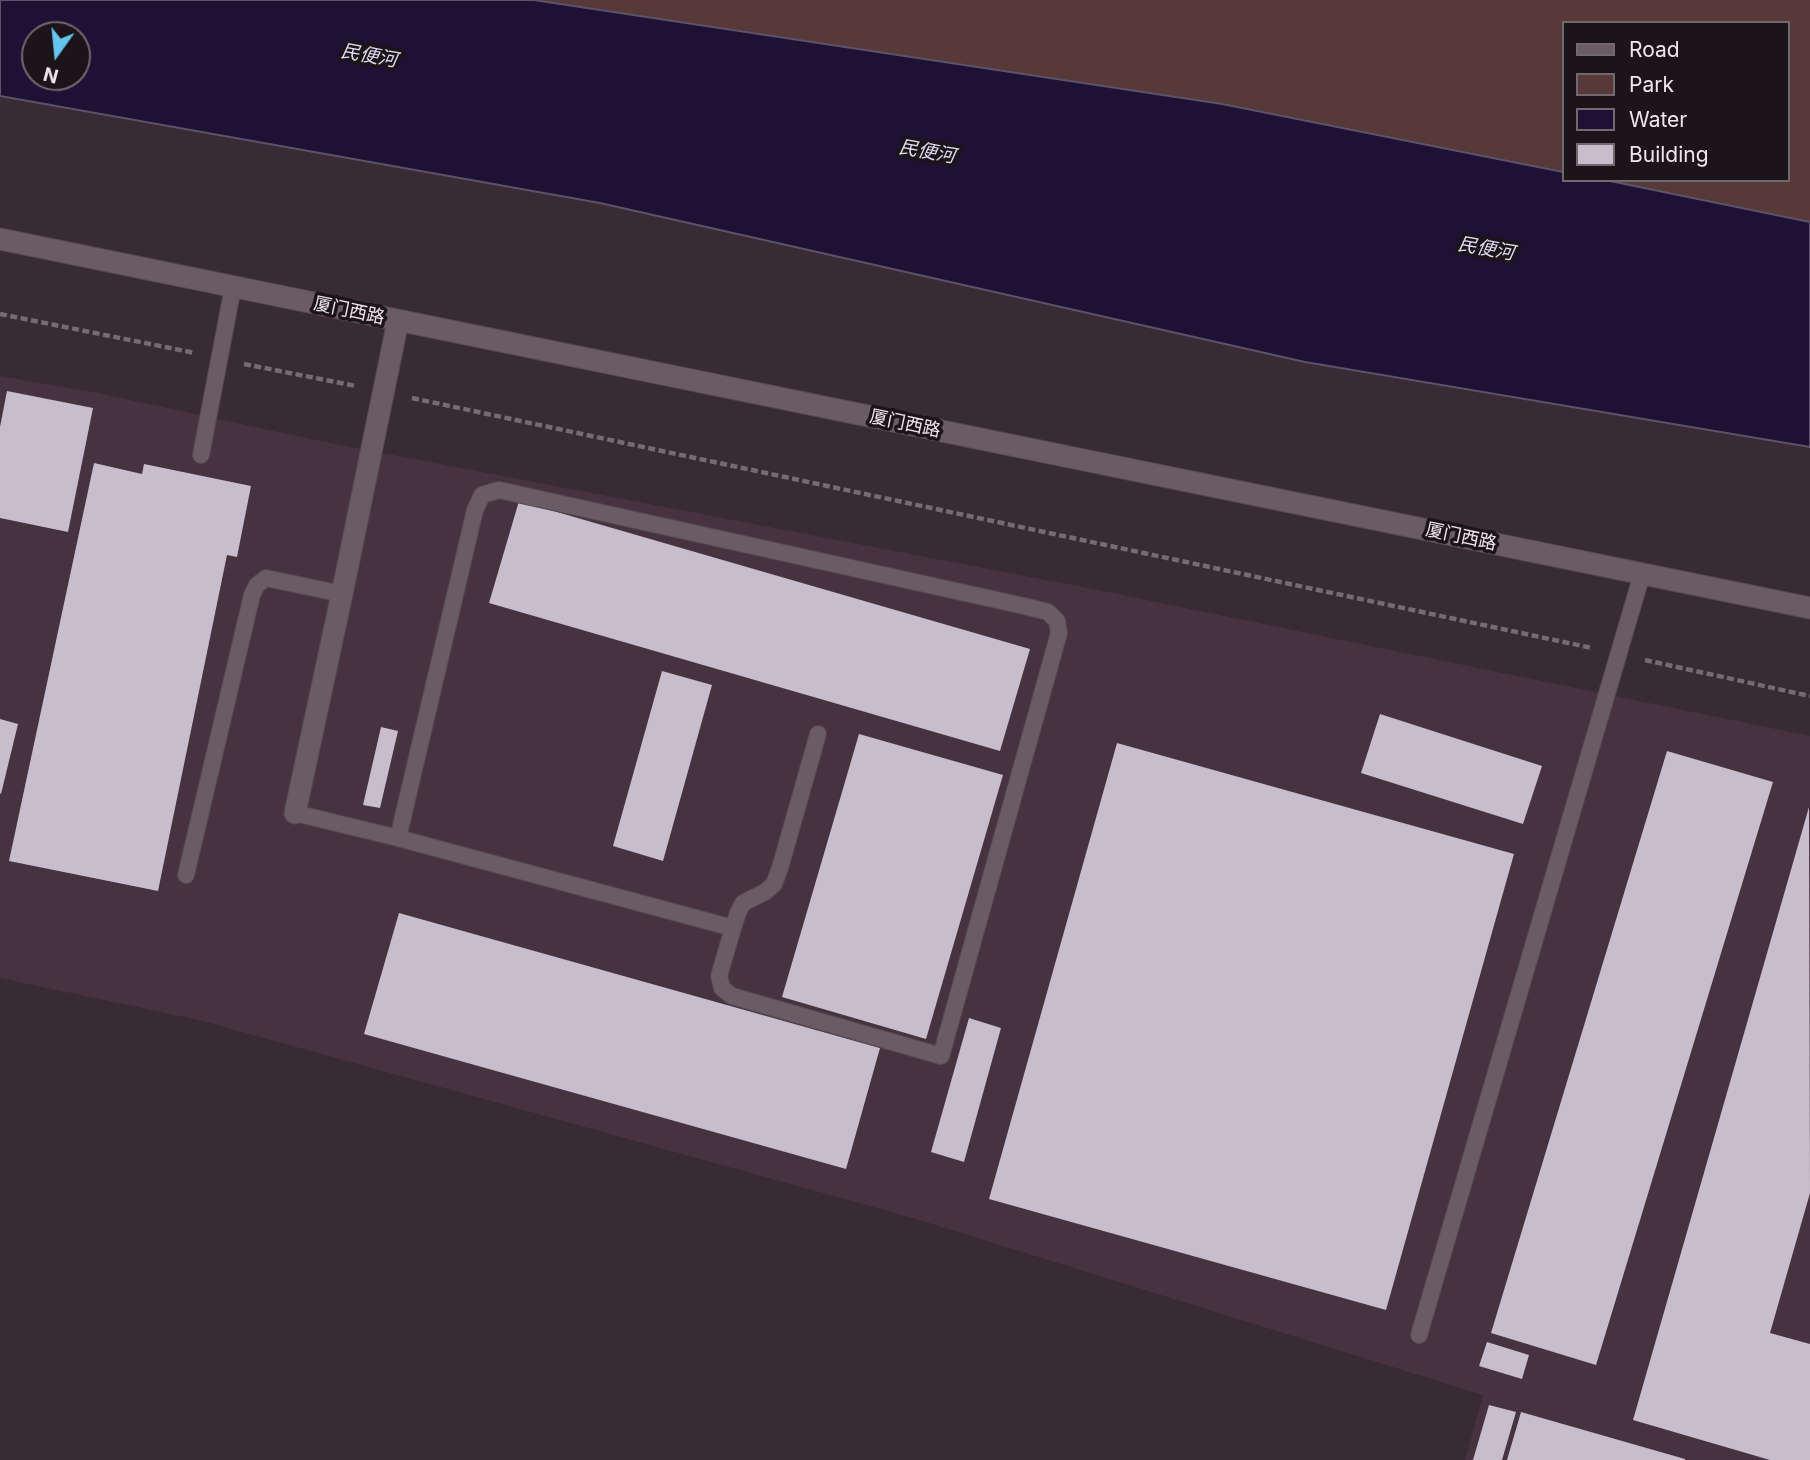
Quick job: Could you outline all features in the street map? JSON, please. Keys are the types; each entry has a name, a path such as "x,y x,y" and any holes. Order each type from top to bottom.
{"street":[{"name":"厦门西路","path":"0,240 1810,608"},
{"path":"295,813 398,321"}],"lane":[{"path":"201,455 233,287"},
{"path":"398,838 475,510 482,495 499,490 1048,612 1057,621 1059,633 941,1056 732,996 722,988 719,976 738,913 743,903 765,892 774,884 818,734"},
{"path":"1419,1335 1642,574"},
{"path":"186,874 252,596 257,585 266,578 342,594"},
{"path":"295,813 733,928"}],"path":[{"path":"0,314 383,392 1810,696"}],"shaded area":[{"path":"0,376 98,393 315,440 1088,588 1810,736 1810,1460 1465,1460 1483,1395 913,1218 199,1020 0,978"}],"green space":[{"path":"534,0 1810,0 1810,222 1615,182 1789,182 1789,21 1562,21 1562,172 1222,104"}],"water":[{"name":"民便河","path":"0,0 534,0 1222,104 1562,172 1562,182 1615,182 1810,222 1810,447 1305,362 600,203 0,96"}],"building":[{"path":"7,391 93,408 68,532 0,518 0,427"},
{"path":"94,463 142,474 144,464 251,486 237,557 227,555 158,891 9,861"},
{"path":"519,501 1030,649 1000,751 489,603"},
{"path":"662,671 712,685 663,861 613,846"},
{"path":"1380,714 1542,766 1523,824 1361,773"},
{"path":"0,719 18,724 1,794 0,793"},
{"path":"381,727 398,731 380,808 363,805"},
{"path":"859,734 1003,775 926,1039 782,997"},
{"path":"1117,743 1514,854 1386,1310 989,1199"},
{"path":"1667,751 1773,782 1596,1365 1491,1333"},
{"path":"1809,807 1810,1193 1770,1333 1810,1344 1810,1460 1770,1460 1633,1420"},
{"path":"399,913 880,1048 846,1169 364,1034"},
{"path":"969,1018 1001,1028 964,1162 931,1152"},
{"path":"1487,1342 1529,1355 1522,1379 1479,1366"},
{"path":"1489,1405 1516,1412 1502,1460 1473,1460"},
{"path":"1521,1412 1685,1459 1685,1460 1507,1460"}]}
